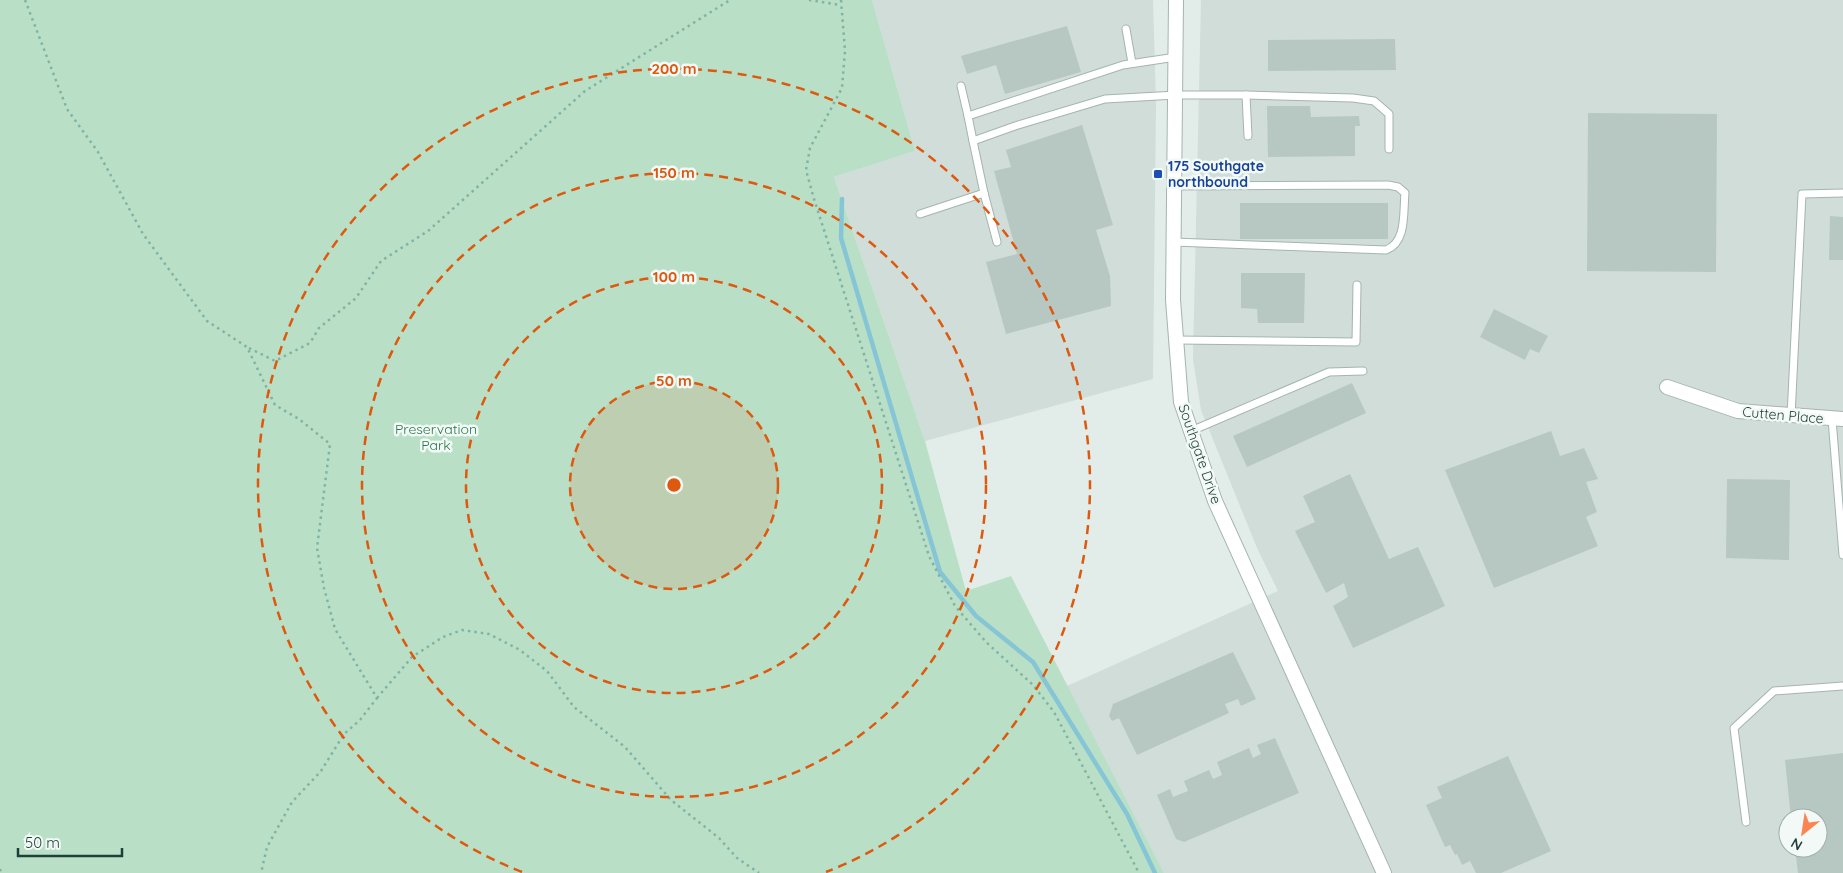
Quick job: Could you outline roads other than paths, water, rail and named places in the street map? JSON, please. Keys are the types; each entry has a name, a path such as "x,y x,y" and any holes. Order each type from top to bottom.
{"street":[{"name":"Southgate Drive","path":"1176,0 1173,300 1181,402 1218,508 1384,873"},
{"name":"Cutten Place","path":"1667,386 1738,411 1837,419"}],"lane":[{"path":"1126,29 1132,63"},
{"path":"968,116 1123,65 1176,57"},
{"path":"961,86 984,193 997,242"},
{"path":"973,141 1015,126 1105,99 1176,95 1246,95 1353,98 1374,101 1389,114 1389,149"},
{"path":"1246,95 1248,136"},
{"path":"1174,186 1388,184 1398,186 1405,193 1400,239 1386,250 1174,242"},
{"path":"920,214 984,193"},
{"path":"1791,416 1802,194 1843,193"},
{"path":"1176,340 1356,342 1357,285"},
{"path":"1191,431 1328,372 1363,371"},
{"path":"1837,419 1843,555"},
{"path":"1746,822 1734,728 1774,691 1843,686"}],"waterway":[{"path":"842,199 841,238 940,572 976,616 1033,662 1127,814 1155,873"}],"place":[{"name":"175 Southgate northbound","path":"1158,174"}],"park label":[{"name":"Preservation Park","path":"436,438"}]}
